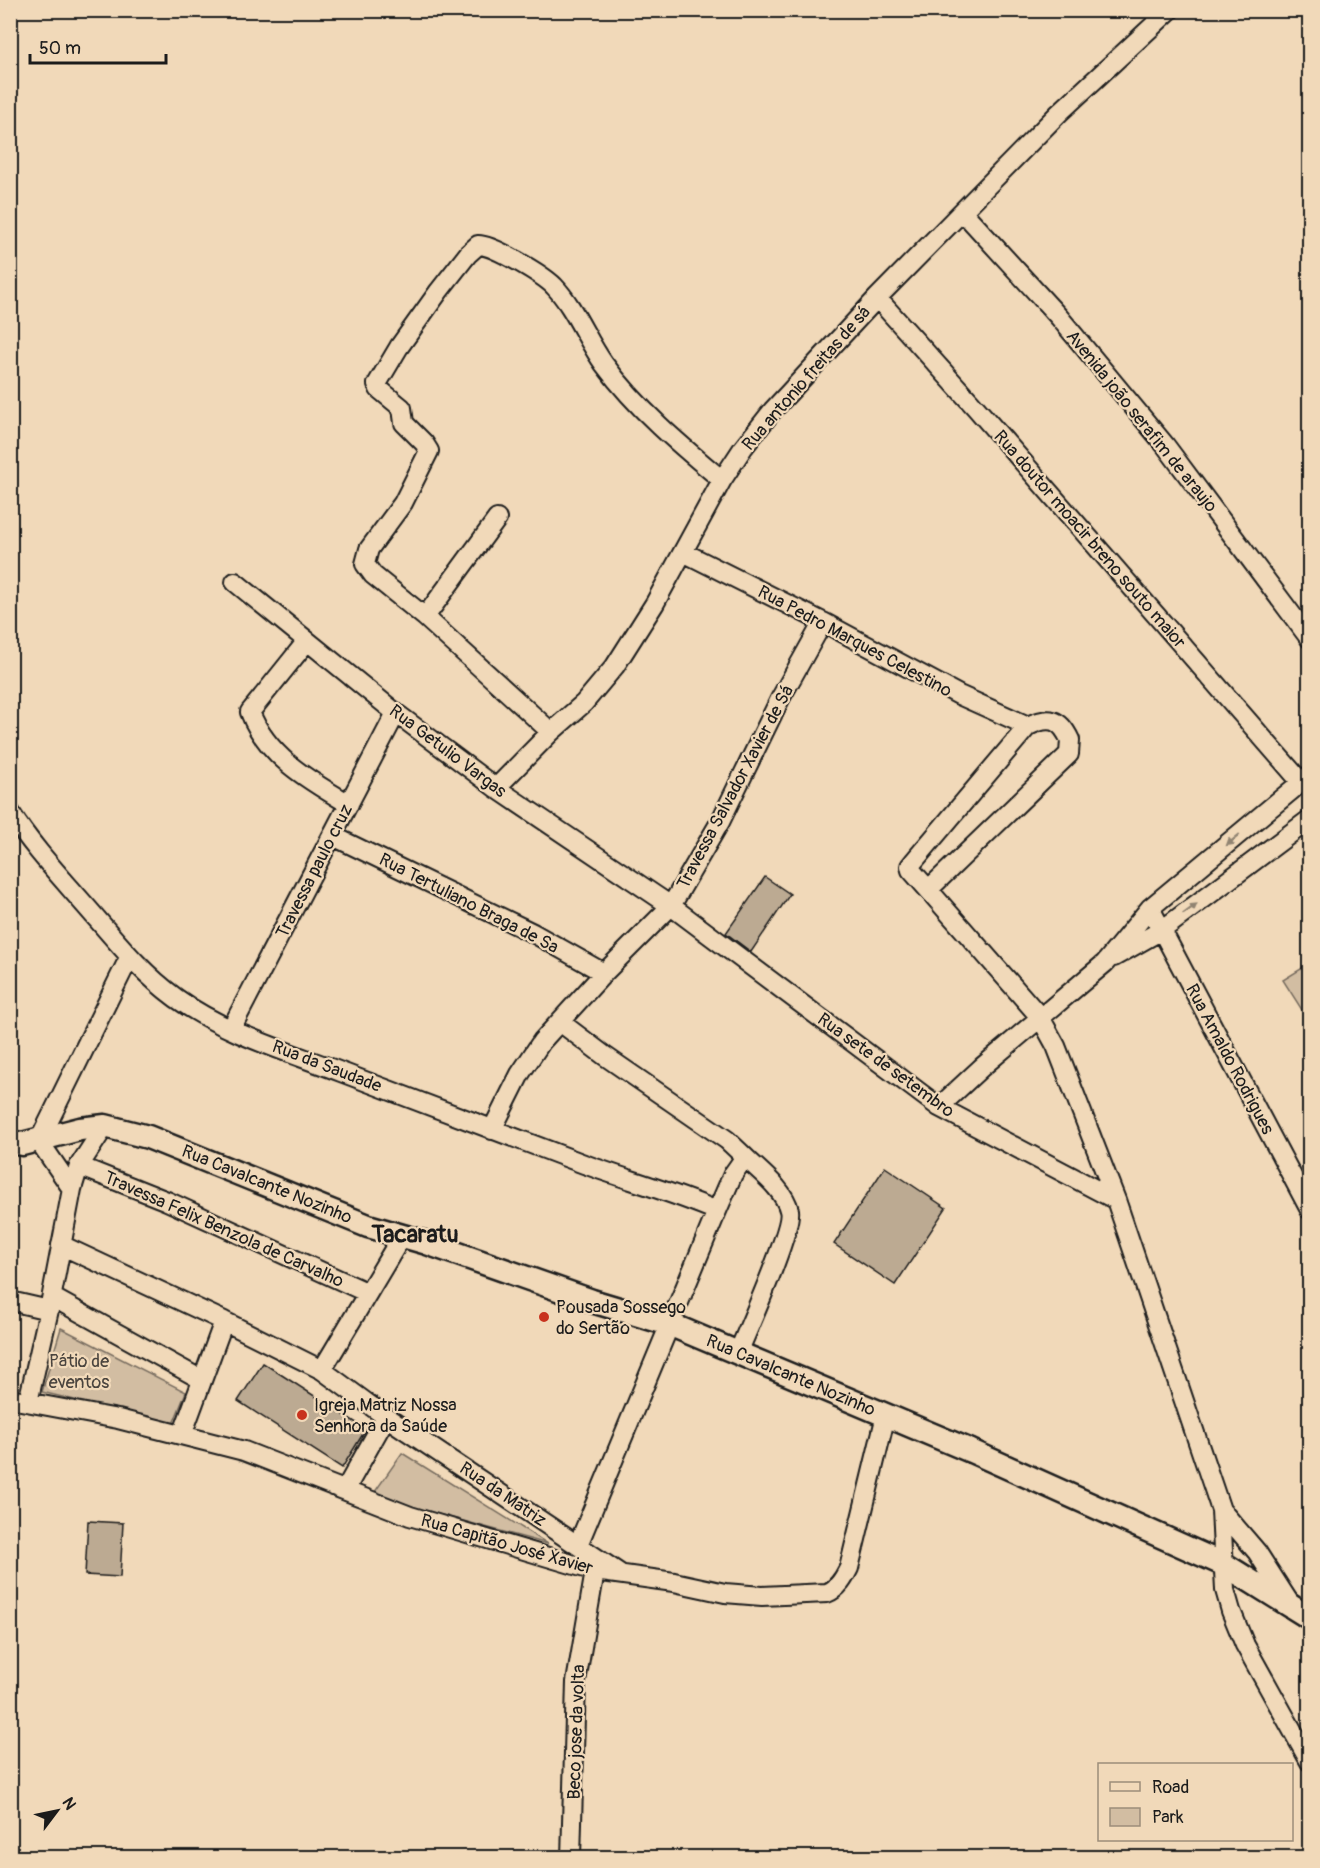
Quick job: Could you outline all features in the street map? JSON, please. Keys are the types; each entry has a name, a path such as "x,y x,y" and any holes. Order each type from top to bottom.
{"main road":[{"name":"Rua Cavalcante Nozinho","path":"10,1142 22,1144 80,1129 105,1126 159,1141 368,1226 592,1301 669,1324 981,1456 1225,1565 1300,1612"}],"street":[{"name":"Rua antonio freitas de sá","path":"496,788 551,732 584,703 615,666 683,552 722,480 743,448 773,411 877,298 1059,113 1170,10"},
{"name":"Avenida joão serafim de araujo","path":"963,212 1059,317 1165,445 1310,639"},
{"path":"551,732 425,617 369,572 365,564 369,549 403,503 429,451 404,423 402,408 379,388 377,381 439,291 468,254 478,245 488,245 537,273 554,286 604,364 626,390 668,434 722,480"},
{"name":"Rua doutor moacir breno souto maior","path":"877,298 1305,778"},
{"path":"425,617 496,519"},
{"name":"Rua Pedro Marques Celestino","path":"683,552 823,622 959,695 1028,726"},
{"name":"Rua Getulio Vargas","path":"235,582 396,713 496,788 671,906"},
{"name":"Travessa Salvador Xavier de Sá","path":"492,1130 520,1074 542,1041 604,973 671,906 720,822 780,699 823,622"},
{"path":"307,641 250,712 256,728 303,777 349,804"},
{"name":"Travessa paulo cruz","path":"231,1029 396,713"},
{"path":"924,885 1068,753 1070,740 1065,730 1054,721 1044,719 1028,726 910,866 914,875 1040,1017 1056,1046 1116,1200 1221,1510 1225,1590 1231,1611 1245,1645 1310,1762"},
{"path":"1105,963 1150,908 1305,778"},
{"name":"Rua da Saudade","path":"10,812 41,855 129,958 176,998 231,1029 492,1130 717,1210"},
{"path":"1263,815 1282,840"},
{"path":"939,1107 982,1067 1105,963 1162,930 1310,819"},
{"name":"Rua Tertuliano Braga de Sa","path":"333,836 533,933 604,973"},
{"name":"Rua sete de setembro","path":"671,906 939,1107 1116,1200"},
{"name":"Rua Amaldo Rodrigues","path":"1150,908 1310,1210"},
{"path":"72,1189 39,1141 129,958"},
{"path":"560,1022 604,1056 727,1140 785,1199 790,1215 766,1285 738,1353"},
{"path":"19,1401 51,1303 72,1189 79,1166 105,1126"},
{"path":"578,1545 717,1210 733,1174 745,1157"},
{"name":"Travessa Felix Benzola de Carvalho","path":"79,1166 167,1201 368,1293"},
{"path":"322,1370 402,1236"},
{"name":"Rua da Matriz","path":"61,1245 224,1321 322,1370 386,1417 619,1573"},
{"path":"10,1301 51,1303 201,1380"},
{"path":"182,1435 224,1321"},
{"name":"Rua Capitão José Xavier","path":"19,1401 118,1419 253,1454 410,1516 595,1571 674,1582 725,1593 795,1595 833,1591 849,1568 886,1415"},
{"path":"345,1490 386,1417"},
{"path":"1221,1510 1257,1552 1300,1612"},
{"name":"Beco jose da volta","path":"571,1857 576,1682 595,1571"}],"green space":[{"path":"1309,964 1309,1021 1283,980"},
{"name":"Pátio de eventos","path":"61,1328 186,1392 173,1424 42,1392"},
{"path":"402,1453 548,1544 372,1496"}],"building":[{"path":"765,877 790,894 751,952 726,933"},
{"path":"885,1167 946,1208 895,1285 834,1244"},
{"name":"Igreja Matriz Nossa Senhora da Saúde","path":"263,1363 366,1429 342,1468 238,1401"},
{"path":"88,1521 123,1523 120,1577 85,1575"}],"place":[{"name":"Pousada Sossego do Sertão","path":"544,1317"},
{"name":"Igreja Matriz Nossa Senhora da Saúde","path":"302,1415"}],"district":[{"name":"Tacaratu","path":"415,1234"}]}
